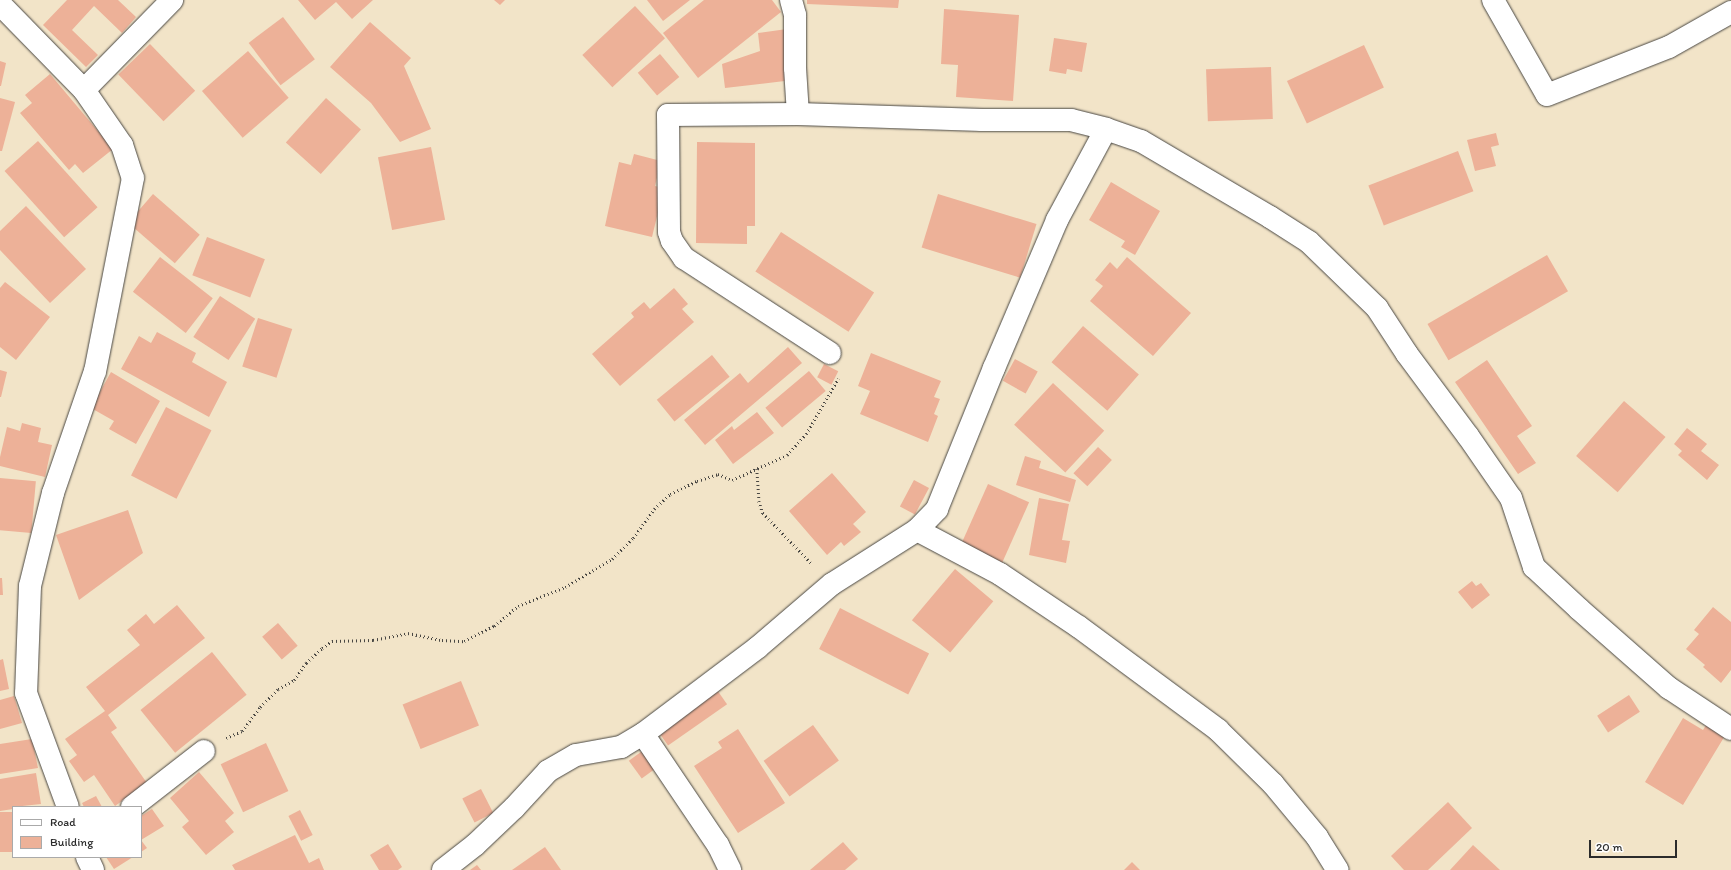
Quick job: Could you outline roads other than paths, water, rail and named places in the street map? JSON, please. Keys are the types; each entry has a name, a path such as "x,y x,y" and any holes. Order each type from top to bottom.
{"street":[{"path":"84,90 172,0"},
{"path":"791,0 795,15 795,68 798,114"},
{"path":"1493,0 1547,95 1669,47 1731,12"},
{"path":"0,4 84,90 122,145 133,178 95,371 53,493 30,586 26,693 68,806"},
{"path":"830,353 684,258 672,241 669,232 668,115 798,114 982,120 1071,120 1106,128 1140,141 1270,217 1309,242 1377,308 1407,354 1511,498 1534,567 1579,610 1669,688 1729,723"},
{"path":"444,870 481,840 514,808 548,771 576,755 621,747 643,734 757,648 832,584 917,530 937,509 994,368 1057,220 1106,128"},
{"path":"917,530 1000,574 1079,627 1218,730 1273,784 1317,838 1338,870"},
{"path":"643,734 718,845 730,870"},
{"path":"133,806 204,751"},
{"path":"87,858 93,870"}]}
